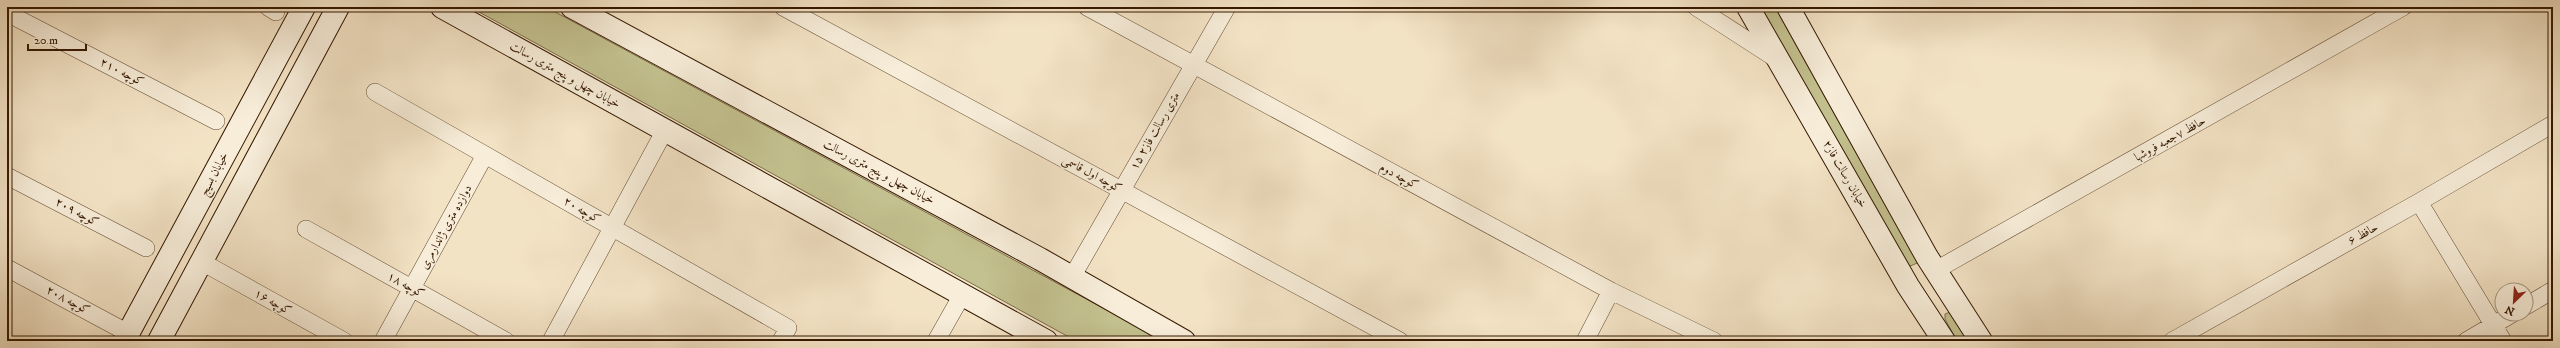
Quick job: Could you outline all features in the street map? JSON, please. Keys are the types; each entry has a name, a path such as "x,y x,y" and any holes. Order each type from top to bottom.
{"main road":[{"name":"خیابان بسیج","path":"132,338 304,7"},
{"path":"160,341 338,7"},
{"name":"خیابان چهل و پنج متری رسالت","path":"442,7 1046,341"},
{"name":"خیابان چهل و پنج متری رسالت","path":"572,7 1072,277 1184,341"},
{"name":"خیابان رسالت فاز۲","path":"1748,7 1908,286 1944,341"},
{"path":"1788,7 1926,257 1936,270 1981,341"},
{"path":"1908,286 1936,270"}],"street":[{"name":"کوچه اول قاسمی","path":"783,7 1400,341"},
{"name":"کوچه دوم","path":"1087,7 1612,291 1714,341"},
{"name":"۱۵ متری رسالت فاز۲","path":"1072,277 1227,7"},
{"path":"1696,7 1778,61"},
{"name":"حافظ ۷جعبه فروشها","path":"1936,270 2403,7"},
{"name":"۲۱۰ کوچه","path":"7,13 216,121"},
{"name":"۲۰ کوچه","path":"375,92 613,228 785,335"},
{"name":"حافظ ۶","path":"2172,341 2419,202 2553,124"},
{"path":"551,341 665,130"},
{"name":"دوازده متری ژاندارمری","path":"383,341 485,155"},
{"name":"۲۰۹ کوچه","path":"7,176 146,248"},
{"path":"2419,202 2503,341"},
{"name":"۱۸ کوچه","path":"306,229 506,341"},
{"name":"۱۶ کوچه","path":"202,262 344,341"},
{"name":"۲۰۸ کوچه","path":"7,268 132,338"},
{"path":"2534,301 2553,290"},
{"path":"1585,341 1612,291"},
{"path":"936,341 962,295"},
{"path":"2466,341 2498,322"}],"shaded area":[{"path":"470,7 546,7 1164,341 1076,341"},
{"path":"1758,7 1779,7 1922,261 1908,267"},
{"path":"1950,312 1969,341 1957,341 1945,319 1945,314"}]}
